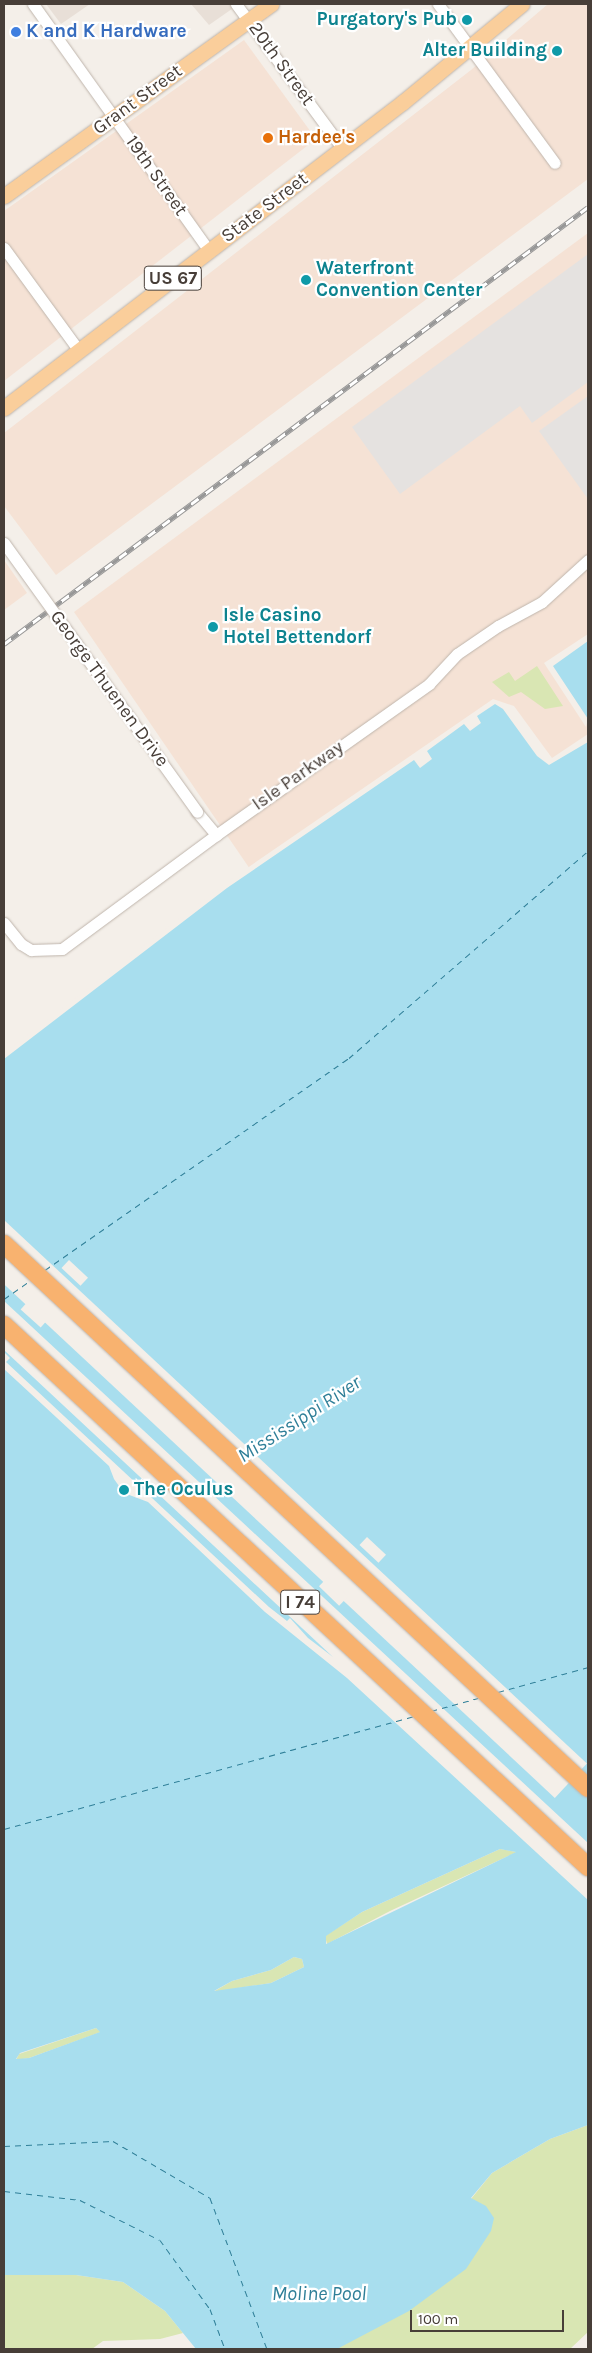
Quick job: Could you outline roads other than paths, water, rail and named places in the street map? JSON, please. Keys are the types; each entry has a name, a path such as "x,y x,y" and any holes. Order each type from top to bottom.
{"highway":[{"path":"4,1244 588,1788"},
{"name":"I 74","path":"4,1324 588,1867"}],"main road":[{"name":"Grant Street","path":"4,196 271,4"},
{"name":"State Street","path":"4,408 343,149 522,4"}],"street":[{"name":"19th Street","path":"33,4 209,251"},
{"name":"20th Street","path":"236,4 343,149"},
{"path":"438,4 555,163"},
{"path":"4,248 79,351"},
{"name":"George Thuenen Drive","path":"4,543 197,812 216,835"},
{"name":"Isle Parkway","path":"4,923 20,944 31,950 43,952 62,949 216,835 429,684 457,654 557,591 588,560"}],"water":[{"path":"588,637 588,725 547,663"},
{"path":"494,702 512,708 552,761 588,736 588,2125 550,2139 492,2173 471,2198 486,2206 494,2218 491,2231 466,2269 409,2311 337,2349 196,2349 165,2311 123,2282 76,2275 4,2275 4,1056 207,901","holes":["500,1849 516,1852 326,1944 326,1936 362,1912","294,1957 302,1959 304,1967 271,1983 214,1991 232,1981 271,1970","96,2028 100,2032 29,2058 16,2059 20,2053"]}],"railway":[{"path":"4,644 588,207"}],"place":[{"name":"Purgatory's Pub","path":"467,20"},
{"name":"K and K Hardware","path":"16,32"},
{"name":"Alter Building","path":"557,51"},
{"name":"Hardee's","path":"268,138"},
{"name":"Waterfront Convention Center","path":"306,280"},
{"name":"Isle Casino Hotel Bettendorf","path":"213,627"},
{"name":"The Oculus","path":"124,1490"}],"water label":[{"name":"Mississippi River","path":"299,1419"},
{"name":"Moline Pool","path":"319,2293"}]}
